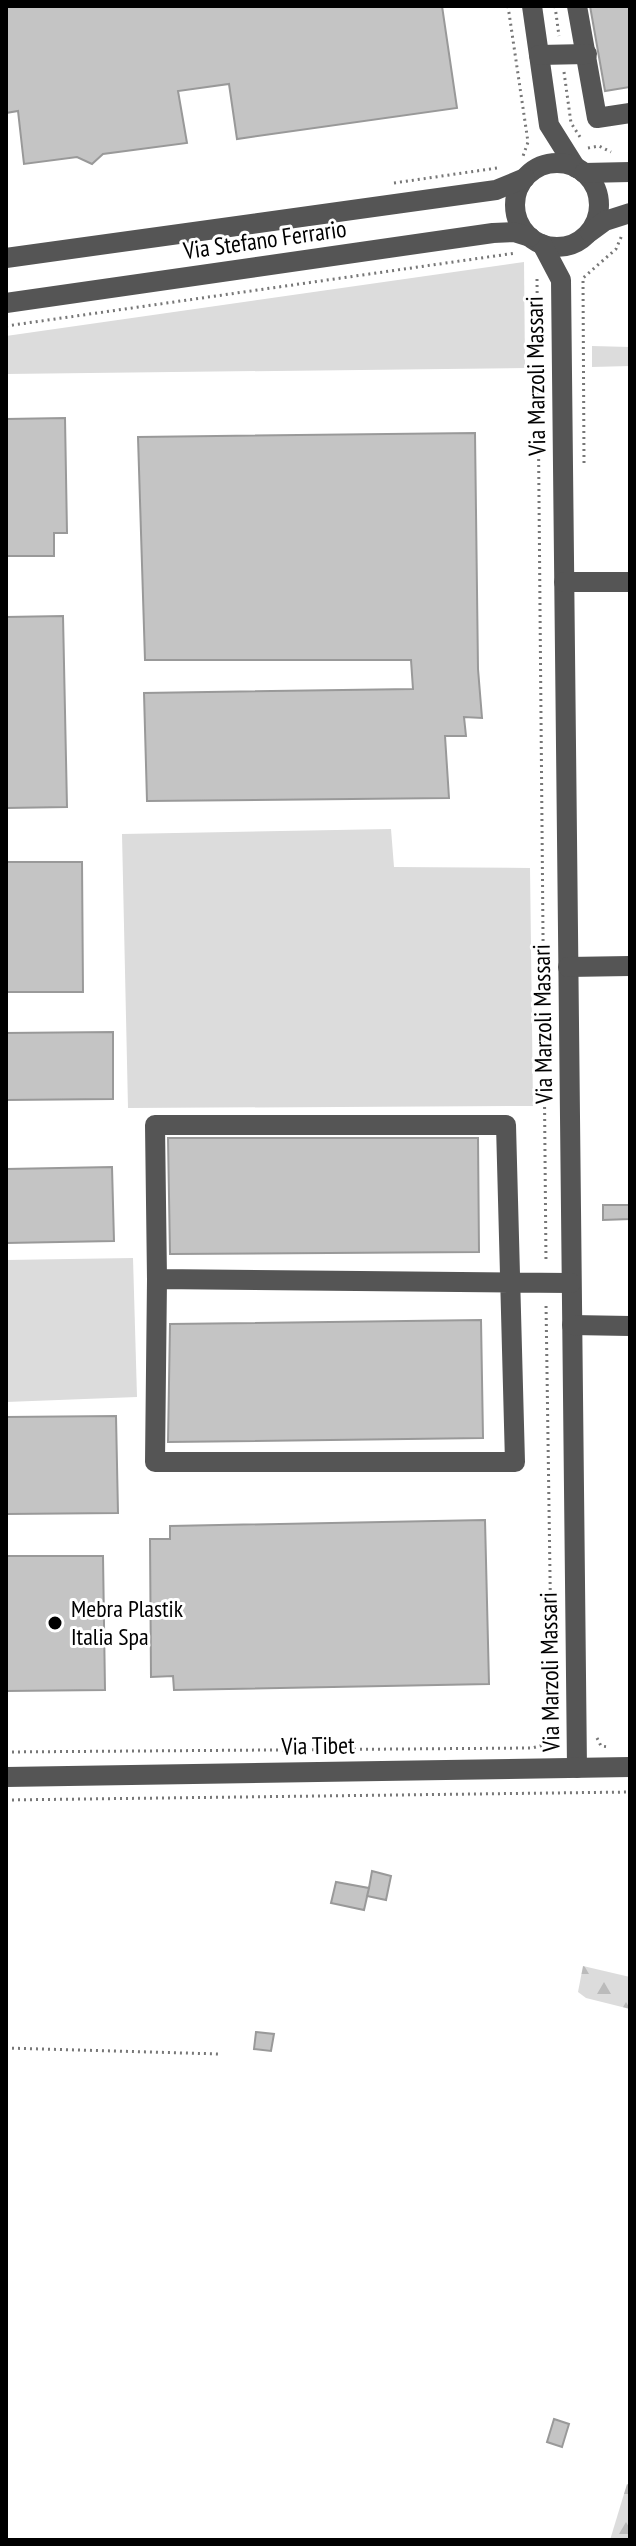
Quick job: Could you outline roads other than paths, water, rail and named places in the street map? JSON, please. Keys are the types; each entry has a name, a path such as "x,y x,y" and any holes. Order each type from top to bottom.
{"street":[{"path":"532,6 549,125 598,195 597,221 585,237"},
{"path":"577,6 597,118 630,113"},
{"path":"539,55 587,54"},
{"path":"549,125 522,169 515,202 521,227 531,244 567,246 605,221 630,213"},
{"path":"522,169 560,163 580,171 630,172"},
{"name":"Via Stefano Ferrario","path":"6,258 496,190 522,169"},
{"name":"Via Stefano Ferrario","path":"6,303 493,233 514,232 531,244"},
{"name":"Via Marzoli Massari","path":"577,1768 561,280 585,237"},
{"name":"Via Marzoli Massari","path":"531,244 561,280"},
{"path":"564,582 630,582"},
{"path":"568,967 630,966"},
{"path":"155,1125 506,1125 515,1462 155,1462 157,1279 155,1125"},
{"path":"157,1279 571,1283"},
{"path":"572,1325 630,1326"},
{"name":"Via Tibet","path":"6,1777 630,1767"}],"place":[{"name":"Mebra Plastik Italia Spa","path":"55,1623"}]}
